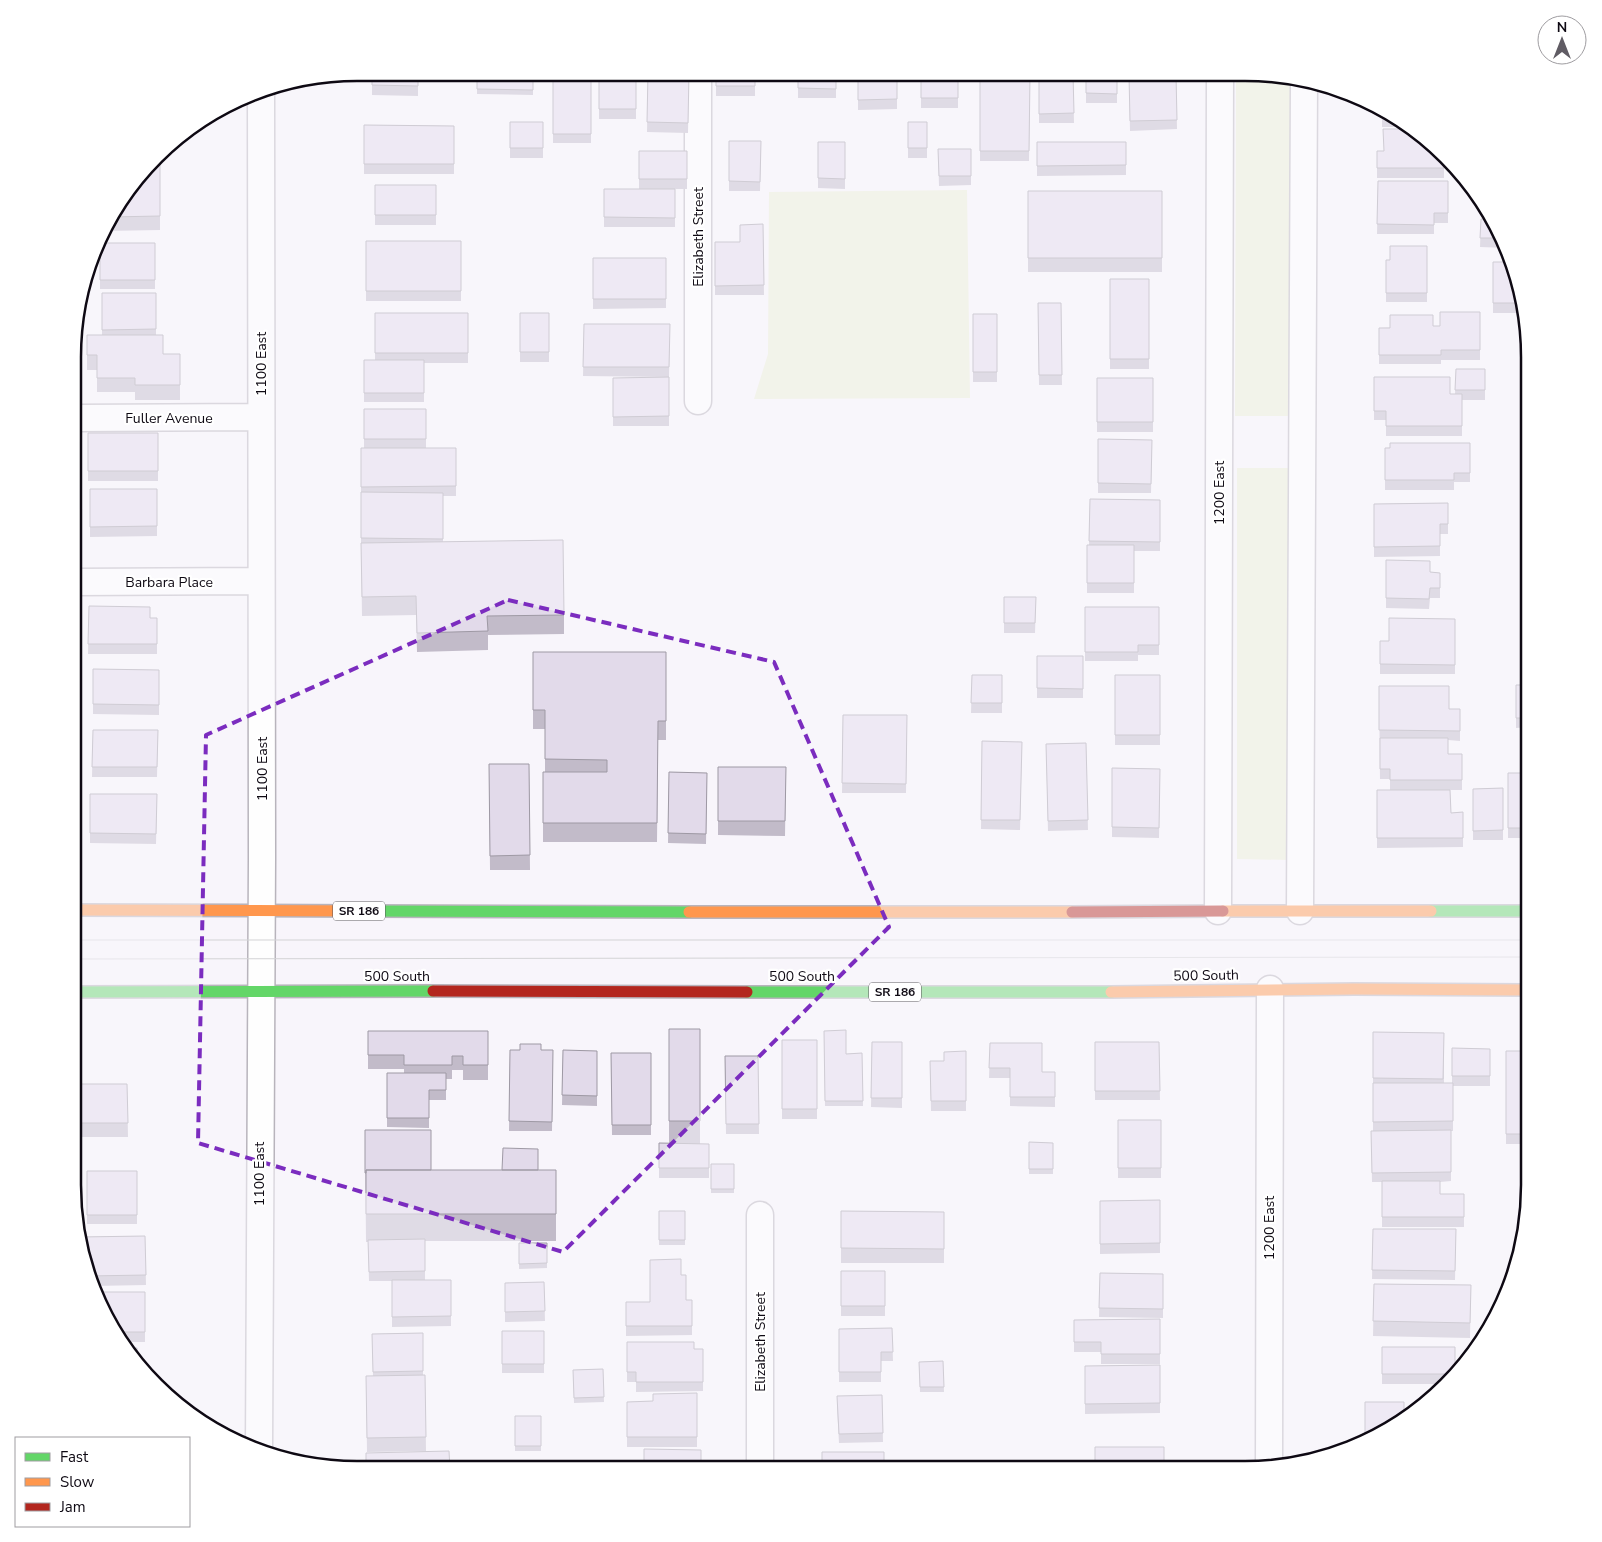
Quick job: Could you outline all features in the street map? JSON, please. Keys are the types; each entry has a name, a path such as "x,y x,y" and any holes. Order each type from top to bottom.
{"main road":[{"name":"SR 186","path":"81,910 1521,912"},
{"name":"500 South","path":"81,992 1521,990"}],"street":[{"name":"Elizabeth Street","path":"698,81 698,401"},
{"name":"1200 East","path":"1218,911 1220,81"},
{"path":"1300,911 1304,88"},
{"name":"1100 East","path":"259,1443 260,991 262,910 260,99"},
{"name":"Fuller Avenue","path":"81,418 261,417"},
{"name":"Barbara Place","path":"81,582 262,581"},
{"name":"1200 East","path":"1269,1459 1270,989"},
{"name":"Elizabeth Street","path":"760,1215 760,1461"}],"highlighted area":[{"path":"508,600 774,662 889,927 563,1252 198,1143 206,735"}],"green space":[{"path":"1236,81 1281,84 1291,86 1290,416 1235,416"},
{"path":"967,190 970,398 754,399 768,354 769,192"},
{"path":"1237,468 1291,468 1290,860 1237,859"}],"building":[{"path":"372,81 418,81 418,86 372,85"},
{"path":"477,81 533,81 533,90 477,89"},
{"path":"553,81 591,81 591,134 553,134"},
{"path":"599,81 636,81 636,109 599,109"},
{"path":"648,81 689,81 688,123 647,122"},
{"path":"716,81 755,81 755,86 716,86"},
{"path":"798,81 836,81 836,89 798,88"},
{"path":"858,81 897,81 897,99 858,100"},
{"path":"921,81 958,81 958,98 921,98"},
{"path":"980,81 1030,81 1029,151 980,151"},
{"path":"1039,81 1073,81 1074,113 1039,114"},
{"path":"1086,81 1117,81 1117,94 1086,93"},
{"path":"1129,81 1176,81 1177,120 1130,121"},
{"path":"510,122 543,122 543,148 510,148"},
{"path":"908,122 927,122 927,148 908,148"},
{"path":"364,125 454,126 454,164 364,164"},
{"path":"1383,129 1400,129 1427,150 1444,168 1377,168 1377,151 1384,151"},
{"path":"729,141 761,141 760,182 729,181"},
{"path":"818,142 845,142 845,179 818,178"},
{"path":"1037,142 1126,142 1126,165 1037,166"},
{"path":"938,149 971,149 971,176 939,176"},
{"path":"639,151 687,151 687,179 639,179"},
{"path":"160,164 160,216 119,217 138,189"},
{"path":"1378,181 1448,181 1448,213 1434,213 1434,225 1377,224"},
{"path":"375,185 436,185 436,215 375,215"},
{"path":"604,189 675,189 675,218 604,217"},
{"path":"1028,191 1162,191 1162,258 1028,258"},
{"path":"1481,219 1484,219 1493,238 1480,238"},
{"path":"763,224 764,285 715,286 715,242 740,242 740,225"},
{"path":"366,241 461,241 461,291 366,291"},
{"path":"106,243 155,243 155,280 100,280 100,257"},
{"path":"1390,246 1427,246 1427,293 1386,293 1386,260 1390,260"},
{"path":"593,258 666,258 666,299 593,299"},
{"path":"1493,262 1504,262 1515,303 1493,303"},
{"path":"1110,279 1149,279 1149,359 1110,359"},
{"path":"102,293 156,293 156,329 102,330"},
{"path":"1038,303 1061,303 1062,375 1039,375"},
{"path":"1440,312 1480,312 1480,350 1441,350 1441,355 1379,355 1379,328 1390,328 1390,315 1433,315 1433,326 1440,326"},
{"path":"375,313 468,313 468,353 375,353"},
{"path":"520,313 549,313 549,352 520,352"},
{"path":"973,314 997,314 997,372 973,372"},
{"path":"584,324 670,324 669,367 583,367"},
{"path":"87,335 163,335 163,354 180,354 180,385 135,385 135,378 97,378 97,355 87,355"},
{"path":"364,360 424,360 424,393 364,393"},
{"path":"1456,369 1485,369 1485,390 1455,390"},
{"path":"669,377 669,416 613,417 613,378"},
{"path":"1374,377 1450,377 1450,394 1462,394 1462,426 1386,426 1386,411 1374,411"},
{"path":"1097,378 1153,378 1153,422 1097,422"},
{"path":"364,409 426,409 426,439 364,439"},
{"path":"88,433 158,433 158,471 88,471"},
{"path":"1098,439 1152,440 1151,484 1098,483"},
{"path":"1390,443 1470,443 1470,473 1454,473 1454,480 1385,480 1385,448 1390,448"},
{"path":"361,448 456,448 456,486 361,487"},
{"path":"90,489 157,489 157,526 90,527"},
{"path":"361,492 443,493 443,539 361,538"},
{"path":"1090,499 1160,500 1160,542 1089,541"},
{"path":"1448,503 1448,524 1440,524 1440,546 1374,547 1374,504"},
{"path":"563,540 564,615 487,616 488,631 417,633 416,596 362,597 361,543"},
{"path":"1087,545 1134,545 1134,583 1087,583"},
{"path":"1386,560 1430,561 1430,572 1440,573 1440,588 1430,588 1429,599 1386,598"},
{"path":"1004,597 1036,597 1035,623 1004,623"},
{"path":"89,606 150,607 150,618 157,618 157,644 88,644"},
{"path":"1085,607 1159,607 1159,645 1138,645 1138,652 1085,652"},
{"path":"1389,618 1455,619 1455,665 1380,664 1380,641 1389,641"},
{"path":"533,652 666,652 666,721 658,721 657,823 543,823 543,772 607,772 607,760 545,759 545,710 533,710"},
{"path":"1037,656 1083,656 1083,689 1037,688"},
{"path":"93,669 159,670 159,705 93,704"},
{"path":"972,675 1002,675 1002,703 971,703"},
{"path":"1115,675 1160,675 1160,735 1115,735"},
{"path":"1516,685 1521,685 1521,718 1516,718"},
{"path":"1379,686 1449,686 1449,709 1460,709 1460,731 1379,730"},
{"path":"843,715 907,715 906,784 842,783"},
{"path":"93,730 158,730 157,767 92,767"},
{"path":"1380,738 1448,738 1448,754 1462,754 1462,780 1390,780 1390,769 1380,769"},
{"path":"982,741 1022,742 1020,820 981,820"},
{"path":"1086,743 1088,820 1048,821 1046,744"},
{"path":"489,764 529,764 530,855 490,856"},
{"path":"718,767 786,767 785,821 718,821"},
{"path":"1112,768 1160,769 1159,828 1112,827"},
{"path":"669,772 707,773 706,834 668,833"},
{"path":"1508,773 1521,773 1521,828 1508,828"},
{"path":"1503,788 1503,830 1473,831 1473,789"},
{"path":"1377,790 1450,790 1451,813 1463,812 1463,838 1377,838"},
{"path":"90,794 157,794 156,834 90,833"},
{"path":"669,1029 700,1029 700,1121 669,1121"},
{"path":"846,1030 846,1054 862,1053 863,1101 825,1101 824,1031"},
{"path":"368,1031 488,1031 488,1065 463,1065 463,1056 452,1056 452,1065 404,1065 404,1055 368,1055"},
{"path":"1373,1032 1444,1033 1443,1079 1373,1078"},
{"path":"782,1040 817,1040 817,1109 782,1109"},
{"path":"872,1042 902,1042 902,1098 871,1098"},
{"path":"1095,1042 1159,1042 1160,1091 1095,1091"},
{"path":"990,1043 1042,1043 1042,1072 1055,1072 1055,1097 1010,1097 1010,1068 989,1068"},
{"path":"520,1044 541,1044 541,1050 553,1050 552,1122 509,1121 510,1050 520,1050"},
{"path":"1452,1048 1490,1049 1490,1076 1452,1076"},
{"path":"563,1050 597,1051 597,1096 562,1095"},
{"path":"966,1051 966,1101 931,1101 930,1061 944,1061 944,1052"},
{"path":"1506,1051 1521,1051 1521,1134 1506,1134"},
{"path":"611,1053 651,1053 651,1125 612,1125"},
{"path":"725,1056 758,1056 759,1124 726,1124"},
{"path":"387,1073 446,1073 446,1090 429,1090 429,1118 387,1118"},
{"path":"1373,1083 1453,1083 1453,1121 1373,1122"},
{"path":"81,1084 127,1084 128,1123 81,1123"},
{"path":"1118,1120 1161,1120 1161,1168 1118,1168"},
{"path":"365,1130 431,1130 431,1170 366,1170 365,1173"},
{"path":"1451,1130 1451,1172 1372,1173 1371,1131"},
{"path":"1029,1142 1053,1143 1053,1169 1029,1169"},
{"path":"659,1143 709,1144 709,1168 659,1168"},
{"path":"503,1148 538,1149 538,1170 502,1170"},
{"path":"711,1164 734,1164 734,1189 711,1189"},
{"path":"366,1170 556,1170 556,1214 366,1214"},
{"path":"87,1171 137,1171 137,1215 87,1215"},
{"path":"1382,1181 1440,1181 1440,1194 1464,1194 1464,1217 1382,1217"},
{"path":"1160,1200 1160,1243 1100,1244 1100,1201"},
{"path":"659,1211 685,1211 685,1240 659,1240"},
{"path":"841,1211 944,1212 944,1249 841,1248"},
{"path":"1373,1229 1456,1229 1455,1271 1372,1270"},
{"path":"145,1236 146,1275 97,1276 87,1237"},
{"path":"425,1239 425,1271 369,1272 368,1240"},
{"path":"519,1243 547,1243 547,1263 519,1264"},
{"path":"681,1259 681,1275 686,1275 686,1300 692,1300 692,1326 626,1326 626,1302 650,1302 650,1260"},
{"path":"841,1271 885,1271 885,1306 841,1306"},
{"path":"1100,1273 1163,1274 1163,1309 1099,1308"},
{"path":"392,1280 451,1280 451,1316 392,1317"},
{"path":"544,1282 545,1311 505,1312 505,1283"},
{"path":"1374,1284 1471,1285 1470,1323 1373,1321"},
{"path":"103,1292 145,1292 145,1332 124,1332"},
{"path":"1160,1319 1160,1354 1101,1354 1101,1342 1074,1342 1074,1320"},
{"path":"892,1328 893,1352 881,1352 881,1372 839,1372 839,1329"},
{"path":"502,1331 544,1331 544,1364 502,1364"},
{"path":"423,1333 423,1371 373,1372 372,1334"},
{"path":"627,1342 694,1342 694,1349 703,1349 703,1382 636,1382 636,1372 627,1372"},
{"path":"1382,1347 1455,1347 1455,1364 1446,1374 1382,1374"},
{"path":"943,1361 944,1387 920,1387 919,1362"},
{"path":"1160,1365 1160,1403 1085,1404 1085,1366"},
{"path":"603,1369 604,1397 574,1398 573,1370"},
{"path":"425,1375 426,1437 367,1438 366,1376"},
{"path":"697,1393 697,1437 627,1437 627,1402 653,1401 653,1394"},
{"path":"882,1395 883,1433 839,1434 837,1396"},
{"path":"1365,1402 1404,1402 1404,1410 1365,1433"},
{"path":"515,1416 541,1416 541,1446 515,1446"},
{"path":"1095,1447 1164,1447 1164,1461 1095,1461"},
{"path":"644,1449 701,1450 701,1461 644,1461"},
{"path":"449,1451 450,1461 366,1461 366,1453"},
{"path":"822,1452 884,1452 884,1461 822,1461"}],"tram line":[{"path":"81,940 1521,940"},
{"path":"81,959 1521,957"}],"traffic: fast":[{"path":"366,911 689,912"},
{"path":"1431,911 1521,911"},
{"path":"81,992 433,991"},
{"path":"747,992 1111,992"}],"traffic: slow":[{"path":"81,910 366,911"},
{"path":"1223,911 1431,911"},
{"path":"689,912 1072,912"},
{"path":"1111,992 1354,989 1521,990"}],"traffic: jam":[{"path":"1072,912 1223,911"},
{"path":"433,991 747,992"}]}
